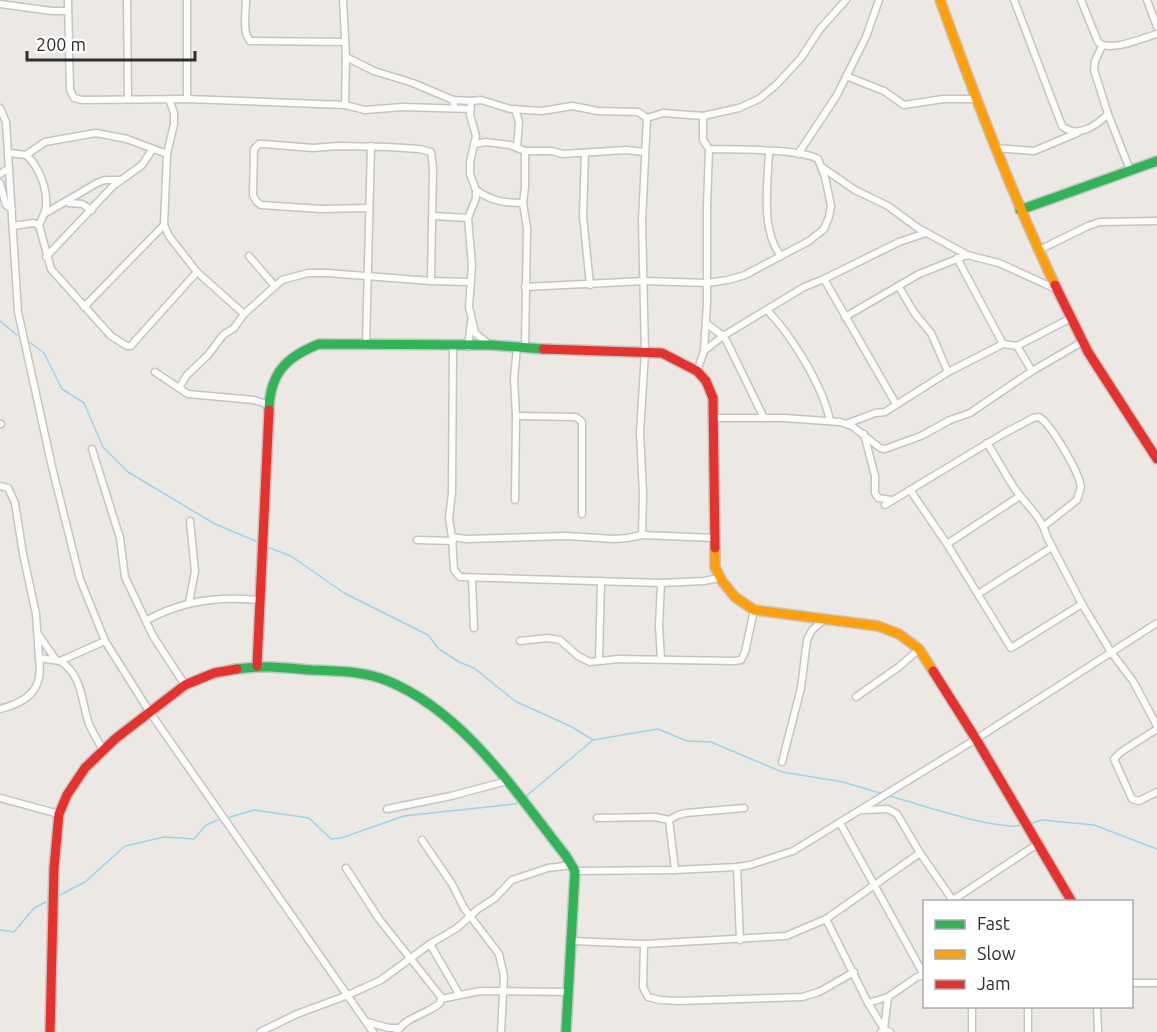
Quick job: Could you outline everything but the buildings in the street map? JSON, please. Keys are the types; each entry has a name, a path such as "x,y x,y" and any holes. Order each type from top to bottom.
{"main road":[{"path":"940,0 1020,210 1057,290 1083,341 1157,459"},
{"path":"1020,210 1156,162"},
{"path":"257,666 269,405 272,387 287,361 300,352 319,344 453,347 490,345 662,353 697,371 706,381 713,398 715,418 714,538 715,567 719,578 738,601 754,610 826,618 885,628 904,637 920,649 1039,843 1071,900"},
{"path":"50,1032 54,868 59,814 67,795 86,768 103,750 149,711 185,685 214,673 257,666 349,672 386,680 418,696 446,715 507,781 574,868 566,1032"}],"street":[{"path":"33,8 35,0"},
{"path":"68,0 70,90 74,98 82,100 187,99 345,105 365,110 402,107 471,109"},
{"path":"128,0 128,99"},
{"path":"187,0 187,99"},
{"path":"246,0 246,29 247,39 250,41 345,42"},
{"path":"343,0 346,57 345,105"},
{"path":"346,57 374,71 412,83 453,100 481,100 515,109 542,111 572,106 598,111 638,112 647,118 671,113 703,116 739,108 759,99 776,85 801,58 820,29 846,0"},
{"path":"798,154 832,103 872,23 879,0"},
{"path":"1081,0 1098,42 1102,46 1114,46 1157,34"},
{"path":"1147,0 1157,27"},
{"path":"1016,1 1062,126 1066,130 1080,132"},
{"path":"0,4 52,11 68,10"},
{"path":"1102,46 1095,61 1094,70 1130,170"},
{"path":"846,76 884,91 904,105 943,99 976,98"},
{"path":"169,99 174,113 174,124 167,154 164,225 169,236 197,272 244,314"},
{"path":"453,100 457,108"},
{"path":"468,346 471,322 471,282 468,218 476,198 476,190 470,174 476,132 471,100"},
{"path":"0,108 6,122 9,153 18,312 80,579 105,641 149,711 373,1032"},
{"path":"515,109 519,122 517,147"},
{"path":"995,148 1034,151 1092,128 1108,114"},
{"path":"697,371 704,351 707,283 709,149 703,140 703,116"},
{"path":"642,534 644,493 640,434 645,352 645,282 642,222 647,118"},
{"path":"9,153 26,155 45,142 96,133 127,139 167,154"},
{"path":"474,144 486,142 517,147 525,151 551,151 563,154 626,150 645,152"},
{"path":"369,208 321,209 261,205 253,195 254,149 259,144 313,148 370,146 419,149 431,152 433,168 431,280"},
{"path":"366,344 370,146"},
{"path":"709,149 769,151 816,158 823,168 855,190 888,206 926,233 967,255 999,263 1057,290"},
{"path":"46,257 113,186 142,165 152,150"},
{"path":"515,500 514,378 521,348 525,287 527,228 523,203 525,151"},
{"path":"769,151 768,228 773,246 781,256"},
{"path":"585,153 583,216 590,285"},
{"path":"26,155 36,168 43,185 46,207 39,225 46,257 51,268 111,336 131,346 197,272"},
{"path":"0,174 9,168"},
{"path":"525,287 645,282 707,283 745,275 818,235 827,223 831,206 823,168"},
{"path":"44,214 65,204 96,183 105,180 122,180"},
{"path":"0,183 6,205 12,209"},
{"path":"476,190 490,200 523,203"},
{"path":"65,204 82,204 92,210"},
{"path":"433,216 468,218"},
{"path":"1039,250 1100,222 1157,221"},
{"path":"14,226 33,223 39,225"},
{"path":"84,307 164,225"},
{"path":"704,351 723,336 804,287 819,283 899,242 926,233"},
{"path":"845,318 919,274 967,255"},
{"path":"249,256 274,285"},
{"path":"957,258 1003,344"},
{"path":"179,388 187,375 208,355 223,335 234,328 244,314 282,280 308,273 471,282"},
{"path":"824,279 896,404"},
{"path":"899,287 915,314 931,333 948,372"},
{"path":"767,310 783,327 809,371 828,410 830,421"},
{"path":"846,424 875,413 885,412 948,372 1003,344 1017,346 1071,318"},
{"path":"471,322 475,333 490,345"},
{"path":"706,323 723,336 764,418"},
{"path":"715,418 830,421 846,424 864,434 880,448 885,449 921,436 950,420 979,408 1032,371 1083,341"},
{"path":"1017,346 1032,371"},
{"path":"453,347 453,470 449,518 456,574 460,577 472,578 661,583 719,578"},
{"path":"155,372 188,394 254,400 269,405"},
{"path":"516,416 576,417 582,422 582,514"},
{"path":"885,505 987,443 1039,417 1066,451 1080,481 1077,500 1044,526"},
{"path":"864,434 875,476 875,493 878,498 891,500"},
{"path":"987,443 1020,496 1036,513 1044,526 1052,547 1083,604 1111,652 1133,681 1157,728 1114,759 1132,799 1139,801 1157,792"},
{"path":"92,449 120,538 125,577 131,593 147,620 153,636 185,685"},
{"path":"0,486 8,488 15,503 36,614 41,671 39,684 35,690 21,702 0,709"},
{"path":"910,490 947,544 1011,648 1083,604"},
{"path":"947,544 1020,496"},
{"path":"189,603 195,571 190,520"},
{"path":"417,540 566,536 614,539 642,534 714,538"},
{"path":"978,594 1052,547"},
{"path":"472,578 474,628"},
{"path":"599,660 601,581"},
{"path":"661,583 659,626 661,660"},
{"path":"147,620 189,603 232,598 259,600"},
{"path":"520,641 546,638 560,640 590,662 599,660 741,660 745,652 754,610"},
{"path":"782,762 801,688 807,640 812,630 826,618"},
{"path":"262,1032 297,1014 381,980 430,944 457,928 492,900 512,880 548,868 675,870 737,867 793,851 976,739 1157,623"},
{"path":"38,634 58,661"},
{"path":"58,661 105,641"},
{"path":"856,697 920,649"},
{"path":"39,658 58,661 69,666 84,701 88,722 103,750"},
{"path":"387,809 451,796 507,781"},
{"path":"0,798 59,814"},
{"path":"597,818 655,817 669,820 686,813 744,808"},
{"path":"861,810 886,808 894,811 901,818 920,853 953,900"},
{"path":"669,820 675,870"},
{"path":"840,824 923,973"},
{"path":"422,840 470,916 499,954 503,966 504,991 501,1032"},
{"path":"955,900 1039,843"},
{"path":"572,941 644,944 786,936 826,919 920,853"},
{"path":"737,867 740,940"},
{"path":"346,868 410,959 437,989 441,999"},
{"path":"826,919 868,1003 885,1031"},
{"path":"430,944 459,994"},
{"path":"644,944 643,989 648,997 660,1000 705,1001 802,997 819,992 854,972"},
{"path":"868,1003 888,997 923,975"},
{"path":"1133,983 1157,983"},
{"path":"367,1022 398,1030 436,1007 441,999 459,994 504,991 568,992"},
{"path":"885,1031 888,997"},
{"path":"972,1008 972,1032"},
{"path":"1028,1008 1028,1032"},
{"path":"1097,1008 1098,1032"}],"waterway":[{"path":"0,321 17,335"},
{"path":"28,341 44,353 62,389 84,403 103,447 128,472 215,524 258,542"},
{"path":"267,547 291,556 344,593 428,635 439,649 459,662 474,668 515,701 572,727 593,740"},
{"path":"524,798 593,740 658,729 687,741 711,742 782,772 843,782 883,794"},
{"path":"890,796 997,825 1025,825"},
{"path":"230,817 254,810 309,818 331,839 341,838 404,816 518,802"},
{"path":"58,896 85,882 125,846 164,837 194,839 206,825 218,820"},
{"path":"1032,823 1042,820 1094,825 1157,849"},
{"path":"0,930 14,932 34,908 46,902"}],"traffic: fast":[{"path":"1020,210 1157,161"},
{"path":"269,410 273,386 282,368 297,355 319,344 490,345 543,349"},
{"path":"237,669 256,667 350,672 388,681 416,695 441,713 487,757 566,856 575,871 566,1032"}],"traffic: slow":[{"path":"940,0 994,144 1055,285"},
{"path":"715,548 715,567 722,581 735,597 754,610 878,626 899,634 919,649 933,671"}],"traffic: jam":[{"path":"1055,285 1088,352 1157,459"},
{"path":"543,349 662,353 697,371 706,381 713,398 715,548"},
{"path":"257,666 269,410"},
{"path":"50,1032 54,868 59,814 67,795 85,768 115,739 185,685 214,673 237,669"},
{"path":"933,671 1071,900"}]}
